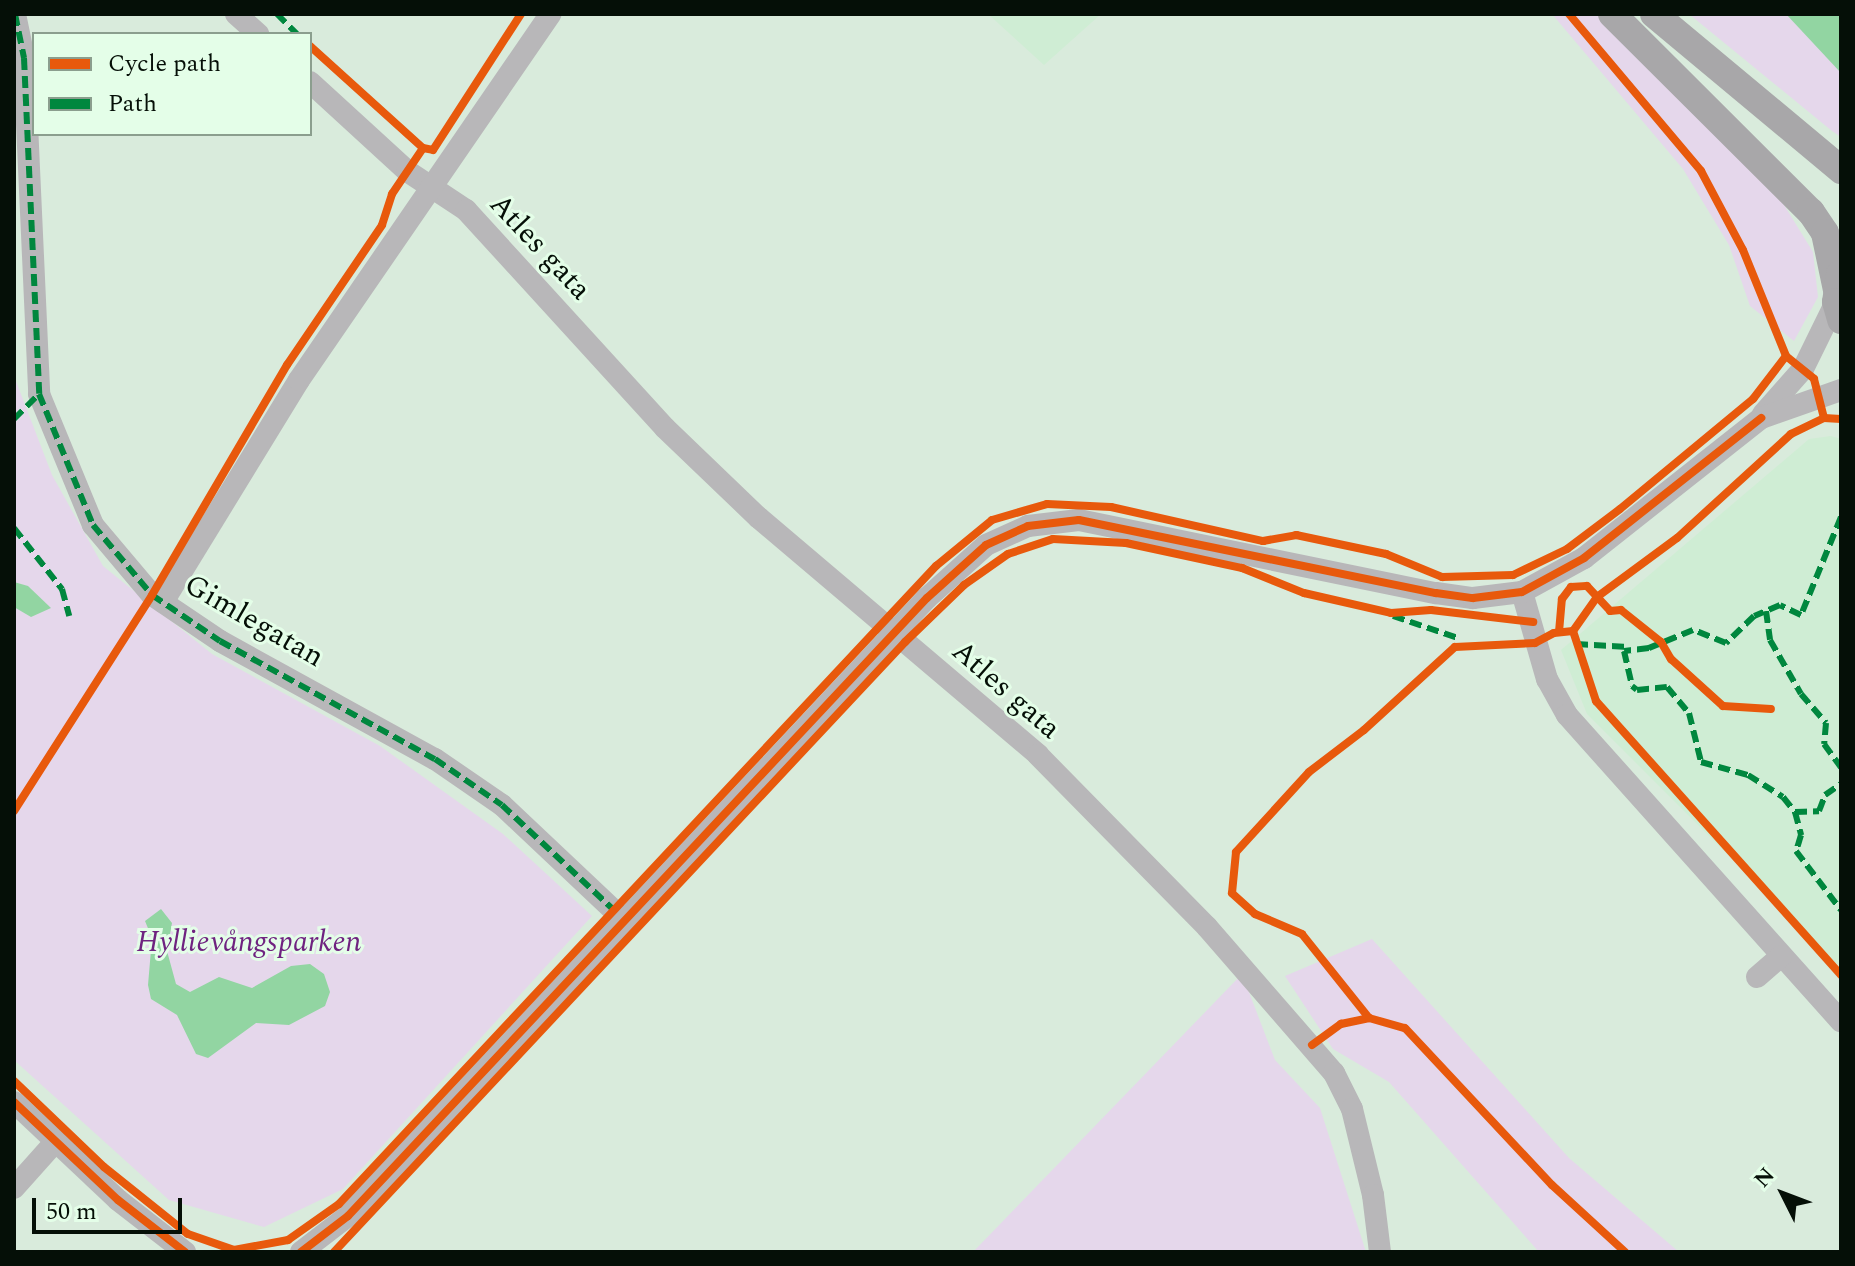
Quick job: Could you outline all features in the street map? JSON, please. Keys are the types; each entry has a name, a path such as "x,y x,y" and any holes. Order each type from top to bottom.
{"main road":[{"path":"1612,14 1811,212 1824,230 1839,295"},
{"path":"1654,14 1841,170"}],"street":[{"name":"Gimlegatan","path":"15,14 24,58 39,394 93,525 163,602 220,641 435,759 502,805 625,921"},
{"path":"236,14 256,32"},
{"path":"163,602 299,380 434,189 551,14"},
{"name":"Atles gata","path":"312,84 407,171 466,210 665,428 759,518 1038,755 1207,927 1334,1073 1352,1109 1373,1195 1380,1252"},
{"path":"301,1252 348,1216 894,634 986,545 1049,522 1113,525 1436,593 1473,598 1522,592 1584,558 1761,418 1803,369 1839,295"},
{"path":"1761,418 1841,390"},
{"path":"1522,592 1547,679 1567,715 1841,1021"},
{"path":"1757,977 1781,956"},
{"path":"14,1102 157,1234 185,1252"},
{"path":"14,1188 56,1141"}],"shaded area":[{"path":"988,14 1101,14 1044,65"},
{"path":"1786,14 1841,14 1841,73"},
{"path":"1831,436 1841,439 1841,968 1587,714 1561,650 1809,439"},
{"path":"14,582 28,586 51,608 31,617 14,607"},
{"path":"161,909 172,923 167,951 176,984 190,992 219,977 252,988 291,966 310,964 324,974 330,992 325,1006 289,1025 256,1023 208,1058 196,1054 177,1015 151,999 148,985 152,938 145,921"}],"green space":[{"path":"1552,14 1599,14 1781,200 1813,252 1818,297 1794,341 1750,306 1729,245 1683,169"},
{"path":"1689,14 1841,14 1841,137 1832,131"},
{"name":"Hyllievångsparken","path":"14,376 52,475 103,566 212,654 380,746 503,834 592,916 343,1189 264,1227 169,1200 14,1060"},
{"path":"1372,939 1569,1158 1679,1252 1539,1252 1389,1082 1333,1049 1285,976"},
{"path":"1242,974 1275,1060 1320,1108 1366,1252 973,1252"}],"marked path":[{"path":"15,14 24,58 39,394 93,525 152,595 220,641 435,759 502,805 619,915"},
{"path":"277,14 295,32"},
{"path":"14,419 39,394"},
{"path":"1841,517 1801,615 1780,605 1754,616 1726,643 1693,630 1649,648 1624,651 1632,686 1637,690 1667,687 1689,713 1701,762 1748,775 1783,797 1795,812 1801,835 1796,851 1841,910"},
{"path":"14,528 62,589 69,616"},
{"path":"1766,611 1770,640 1801,694 1826,723 1824,744 1841,767"},
{"path":"1393,616 1458,638"},
{"path":"1576,644 1628,647"},
{"path":"1795,812 1819,811 1825,795 1841,784"}],"cycle path":[{"path":"312,48 423,148 433,150 521,14"},
{"path":"1569,14 1701,171 1743,250 1786,356 1814,379 1824,418 1841,419"},
{"path":"14,811 152,595 287,365 382,225 392,194 423,148"},
{"path":"14,1081 104,1167 188,1234 234,1250 288,1240 339,1204 936,566 992,520 1047,504 1111,507 1263,541 1296,535 1386,554 1442,577 1513,575 1567,549 1620,509 1753,399 1786,356"},
{"path":"301,1252 348,1216 927,598 986,545 1028,526 1079,520 1436,593 1473,598 1522,592 1584,558 1761,418"},
{"path":"1824,418 1791,434 1677,538 1597,597 1573,631 1596,701 1841,975"},
{"path":"334,1252 905,642 964,585 1008,554 1053,539 1126,543 1242,568 1304,593 1391,613 1431,610 1533,622"},
{"path":"1559,632 1562,599 1571,587 1587,586 1610,611 1621,610 1661,642 1671,659 1723,706 1771,709"},
{"path":"1369,1018 1302,934 1255,914 1232,893 1236,852 1309,772 1364,730 1455,647 1535,643 1554,633 1573,631"},
{"path":"1312,1045 1341,1024 1369,1018 1405,1028 1552,1185 1625,1252"},
{"path":"14,1102 118,1200 185,1252"}]}
